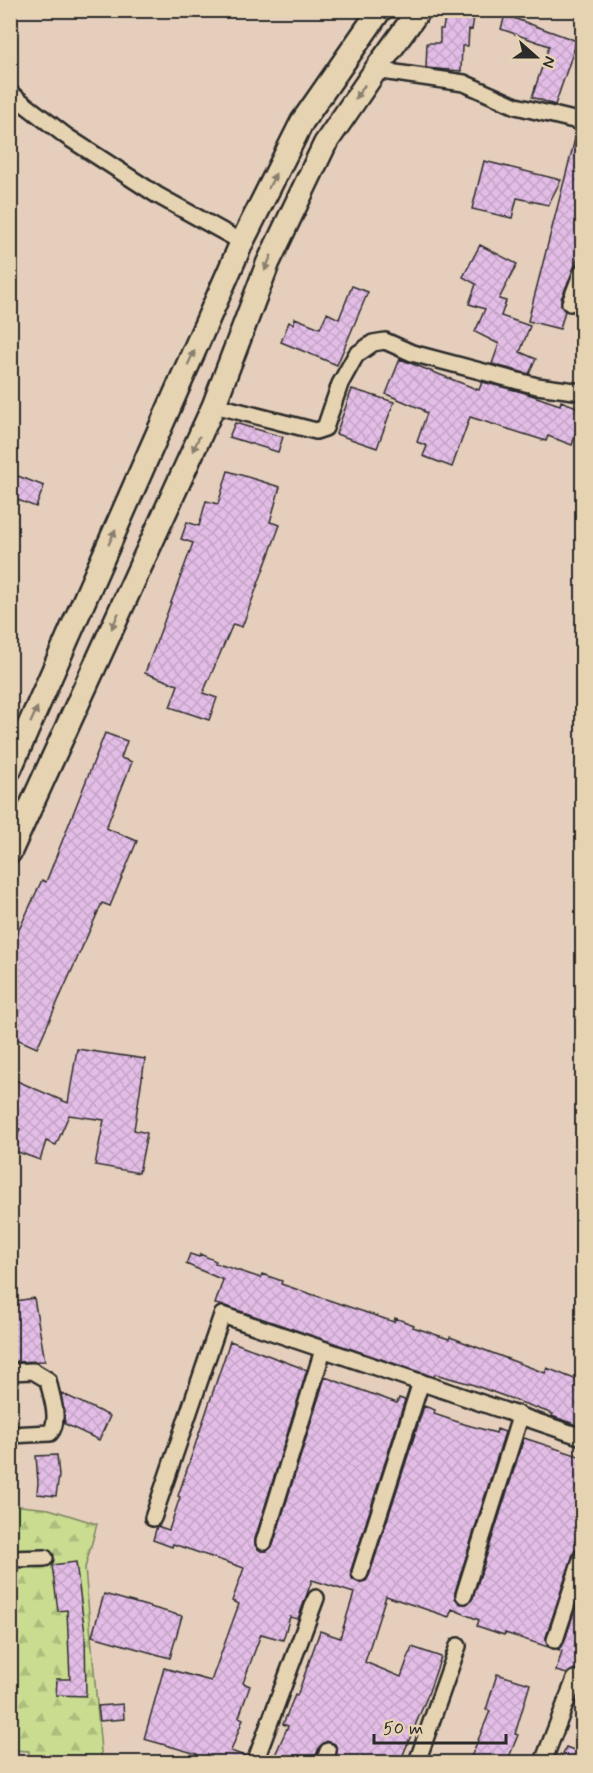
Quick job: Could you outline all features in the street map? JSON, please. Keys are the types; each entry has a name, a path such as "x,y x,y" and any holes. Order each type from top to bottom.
{"main road":[{"path":"10,769 242,242 302,122 380,10"},
{"path":"10,852 214,405 267,262 319,155 377,68 420,10"}],"street":[{"path":"377,68 382,71 464,83 516,106 582,122"},
{"path":"10,93 66,136 157,195 242,242"},
{"path":"570,303 582,272"},
{"path":"214,405 316,431 325,428 340,384 356,355 373,343 385,340 412,353 537,386 582,392"},
{"path":"153,1518 222,1315 582,1437"},
{"path":"264,1542 323,1350"},
{"path":"10,1372 33,1371 48,1380 56,1420 55,1427 50,1433 10,1435"},
{"path":"360,1573 421,1382"},
{"path":"464,1596 519,1417 518,1414"},
{"path":"555,1640 582,1557"},
{"path":"10,1559 45,1558"},
{"path":"255,1762 316,1598"},
{"path":"417,1762 458,1646"},
{"path":"543,1762 574,1679"}],"green space":[{"path":"11,1505 49,1509 97,1524 85,1568 102,1762 29,1762 29,1751 11,1750"}],"building":[{"path":"446,10 475,10 472,30 469,29 468,46 462,46 461,71 426,68 427,43 440,43 440,29 443,29"},
{"path":"505,15 577,41 555,105 532,97 549,46 501,29"},
{"path":"577,131 582,131 582,240 576,264 561,299 561,305 565,311 560,329 528,321"},
{"path":"484,161 561,180 548,205 517,198 512,218 472,209"},
{"path":"480,245 517,264 499,299 506,301 501,316 530,326 520,352 536,359 529,374 492,364 499,344 475,332 485,309 469,304 476,284 463,277"},
{"path":"352,286 368,292 337,365 281,342 289,322 293,324 295,318 320,328 327,313 339,319"},
{"path":"400,359 479,390 482,382 560,405 561,401 582,409 582,416 572,445 548,436 546,441 470,417 452,467 423,456 427,446 417,442 427,413 386,394"},
{"path":"352,389 394,402 377,448 336,434"},
{"path":"235,423 283,437 278,452 229,437"},
{"path":"228,471 280,487 270,522 280,525 242,627 233,624 203,693 217,698 209,720 170,707 178,685 145,673 193,543 181,539 187,522 199,526 206,501 218,504"},
{"path":"10,473 44,486 36,507 10,497"},
{"path":"105,733 127,741 121,758 132,762 106,828 137,841 110,906 102,903 37,1048 10,1036 10,949 42,880 46,882"},
{"path":"77,1049 145,1059 134,1130 147,1133 139,1173 95,1165 104,1120 69,1115 56,1145 46,1141 40,1160 15,1151 18,1142 15,1140 20,1129 10,1125 10,1078 68,1103"},
{"path":"190,1254 199,1257 200,1254 216,1261 215,1263 261,1278 262,1274 282,1281 281,1284 394,1322 395,1318 414,1325 413,1327 449,1339 450,1337 545,1373 547,1368 582,1382 582,1427 471,1384 435,1374 434,1377 215,1304 223,1280 186,1264"},
{"path":"34,1298 45,1361 10,1362 10,1302"},
{"path":"230,1341 307,1370 255,1539 255,1545 261,1551 267,1551 273,1545 325,1377 397,1403 399,1398 405,1400 351,1570 352,1579 358,1582 366,1581 369,1576 424,1406 435,1410 434,1414 464,1424 496,1433 497,1429 505,1432 455,1592 455,1598 461,1604 467,1604 473,1598 524,1438 582,1457 582,1548 576,1549 573,1554 546,1637 548,1647 477,1626 479,1620 452,1609 449,1617 386,1596 365,1662 401,1677 412,1647 441,1657 400,1762 378,1762 361,1756 359,1762 334,1762 337,1749 335,1744 327,1741 319,1747 314,1762 292,1762 275,1755 288,1726 283,1724 295,1695 297,1696 320,1631 340,1638 354,1593 312,1580 298,1619 290,1617 283,1640 261,1634 243,1683 250,1686 239,1717 243,1719 231,1751 247,1757 245,1762 194,1762 197,1754 144,1739 164,1668 211,1681 239,1604 232,1601 244,1568 173,1544 172,1547 153,1540 157,1526 169,1530 180,1497 178,1496"},
{"path":"61,1393 110,1416 99,1440 65,1424"},
{"path":"57,1455 59,1476 56,1496 37,1494 36,1456"},
{"path":"76,1562 85,1634 86,1696 56,1695 57,1679 70,1679 67,1610 58,1611 52,1565"},
{"path":"582,1587 582,1673 574,1669 567,1674 556,1671 562,1651 557,1649 564,1643"},
{"path":"104,1594 182,1616 170,1658 92,1636"},
{"path":"497,1674 530,1684 515,1734 518,1735 507,1762 469,1762 490,1711 486,1710"},
{"path":"123,1704 124,1719 100,1721 98,1706"},
{"path":"566,1747 582,1753 582,1762 560,1762"}]}
